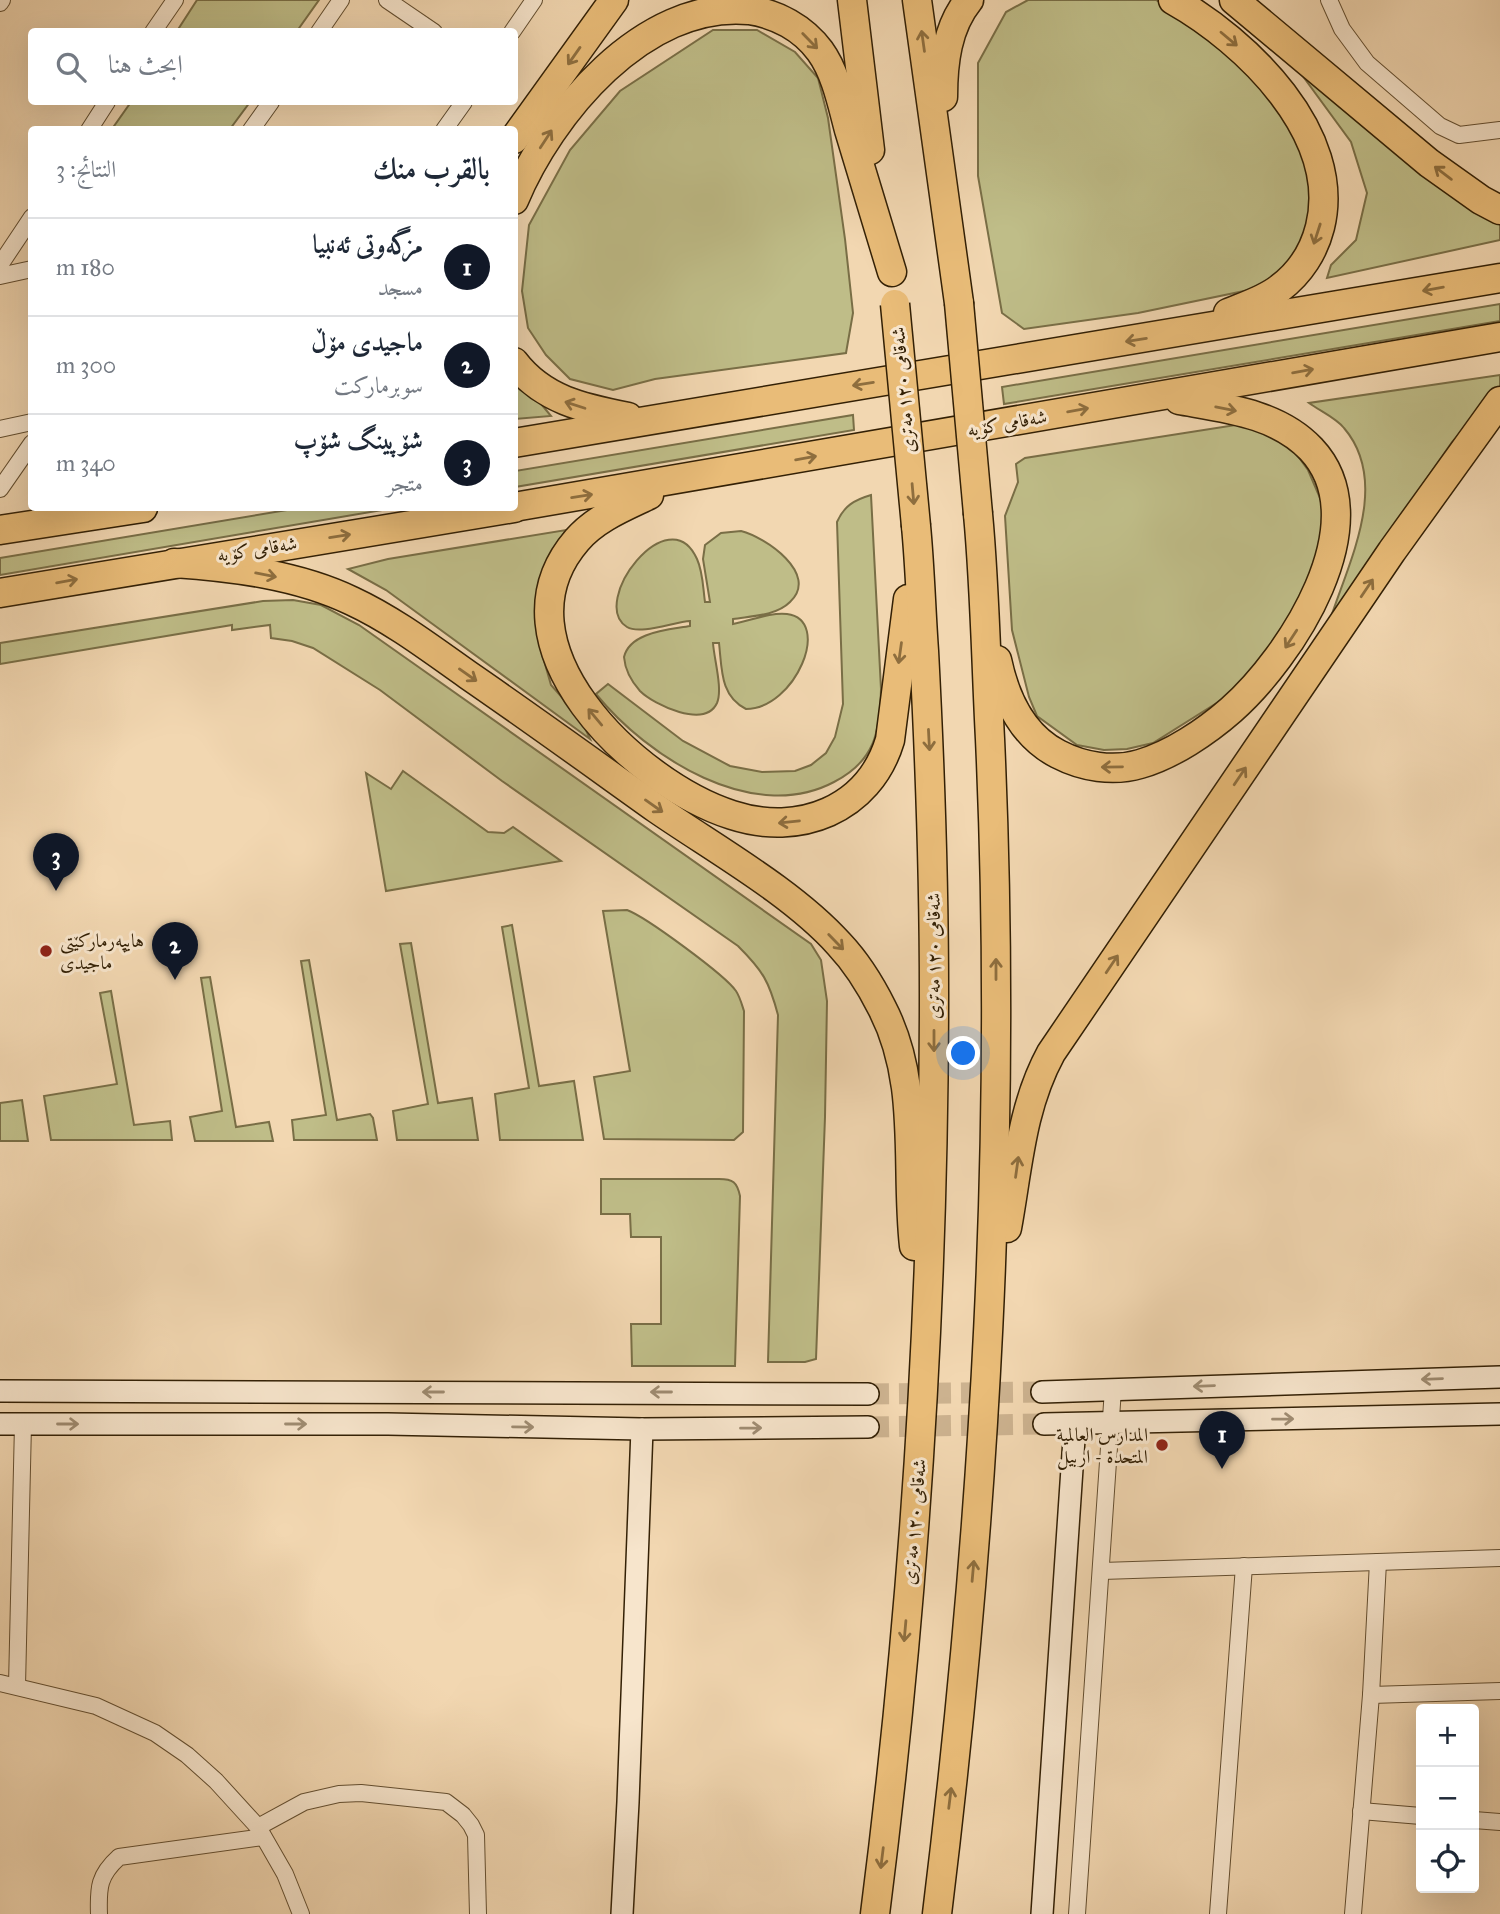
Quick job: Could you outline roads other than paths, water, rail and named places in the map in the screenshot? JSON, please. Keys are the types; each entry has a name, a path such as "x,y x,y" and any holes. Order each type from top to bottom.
{"highway":[{"path":"518,133 614,0"},
{"name":"شەقامی ١٢٠ مەتری","path":"852,0 873,177 892,272 916,531 931,776 934,943 934,1131 926,1354 894,1765 875,1914"},
{"path":"917,0 959,303 979,527 995,857 995,1143 989,1331 965,1674 937,1914"},
{"path":"954,264 943,79 953,29 969,0"},
{"path":"1173,0 1234,42 1281,92 1311,145 1323,184 1324,201 1312,248 1294,276 1282,287 1268,296 1178,333"},
{"path":"1234,0 1421,156 1481,200 1500,210"},
{"path":"518,192 546,137 576,97 611,61 668,22 684,15 718,8 752,10 790,23 810,40 826,61 892,272"},
{"path":"518,442 1500,278"},
{"name":"شەقامی کۆیە","path":"518,507 1500,337"},
{"path":"518,366 536,385 553,397 582,407 641,420"},
{"path":"979,527 997,661 1006,694 1022,724 1050,750 1067,759 1104,768 1141,764 1188,740 1231,710 1274,663 1292,638 1317,592 1333,547 1336,530 1334,496 1325,472 1312,450 1285,429 1236,411 1159,396"},
{"path":"989,1331 1021,1135 1038,1077 1051,1053 1392,551 1500,401"},
{"path":"677,481 607,515 578,539 566,555 552,590 549,609 553,647 569,681 590,711 632,755 701,802 747,819 778,823 808,819 826,813 855,797 877,772 890,740 916,531"},
{"path":"0,530 124,511"},
{"name":"شەقامی کۆیە","path":"0,593 495,511"},
{"path":"174,563 232,569 297,582 325,590 375,613 468,674 734,860 801,909 839,944 881,1005 893,1029 906,1075 911,1114 911,1223 926,1354"}],"street":[{"path":"156,28 175,0"},
{"path":"322,28 341,0"},
{"path":"387,0 429,28"},
{"path":"515,28 534,0"},
{"path":"1329,0 1342,29 1367,64 1440,126 1459,135 1500,130"},
{"path":"92,126 105,105"},
{"path":"254,126 269,105"},
{"path":"447,126 462,105"},
{"path":"0,265 28,223"},
{"path":"0,276 28,270"},
{"path":"0,429 28,423"},
{"path":"0,489 28,449"},
{"path":"1042,1392 1500,1377"},
{"path":"1077,1914 1113,1423 1113,1389"},
{"path":"0,1391 868,1394"},
{"path":"1044,1424 1500,1414"},
{"path":"0,1424 388,1424 642,1429 869,1427"},
{"path":"18,1686 23,1424"},
{"path":"1042,1914 1075,1424"},
{"path":"622,1914 642,1429"},
{"path":"1102,1571 1500,1558"},
{"path":"1353,1914 1371,1695 1378,1562"},
{"path":"1218,1914 1244,1566"},
{"path":"0,1683 96,1706 128,1718 187,1755 216,1781 261,1832 285,1874 301,1914"},
{"path":"1371,1695 1500,1690"},
{"path":"99,1914 99,1887 105,1870 119,1857 261,1832 304,1802 339,1794 361,1793 446,1802 463,1815 476,1835 478,1914"},
{"path":"1361,1811 1416,1816"},
{"path":"1479,1820 1500,1822"}],"tunnel":[{"path":"868,1394 1042,1392"},
{"path":"868,1427 1044,1424"}],"place":[{"name":"شۆپینگ شۆپ","path":"56,891"},
{"name":"هایپەرمارکێتی ماجیدی","path":"46,951"},
{"name":"ماجیدی مۆڵ","path":"175,980"},
{"name":"المدارس العالمية المتحدة - اربيل","path":"1162,1445"},
{"name":"مزگەوتی ئەنبیا","path":"1222,1469"}]}
